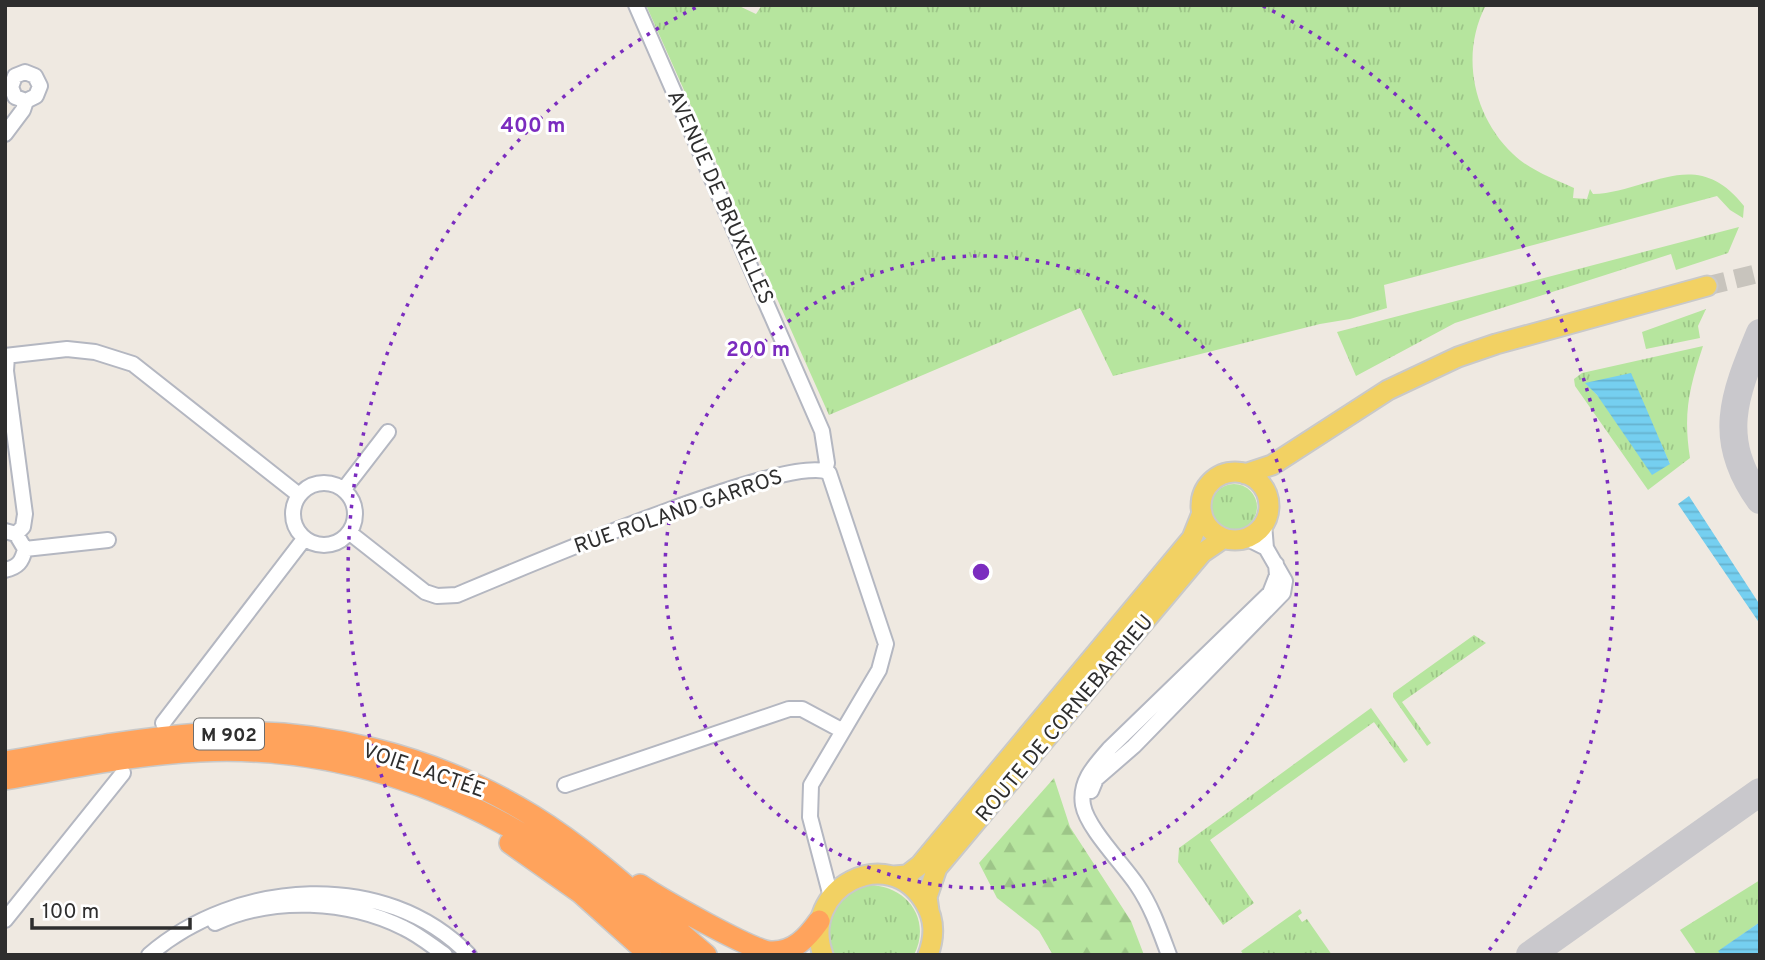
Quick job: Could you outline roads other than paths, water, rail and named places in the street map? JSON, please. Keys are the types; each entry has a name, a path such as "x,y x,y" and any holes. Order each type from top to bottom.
{"highway":[{"name":"VOIE LACTÉE","path":"5,762 115,743 202,734 281,734 339,742 393,754 496,795 570,841 706,955"},
{"name":"VOIE LACTÉE","path":"5,779 143,756 201,751 318,757 350,763 414,782 500,821 575,870 679,955"},
{"path":"318,757 322,766 377,780 438,803 517,847 581,893 650,955"},
{"path":"609,874 620,872 674,905 770,952 800,943 819,921"}],"main road":[{"path":"1245,474 1272,465 1388,390 1458,357 1707,286"},
{"path":"1269,503 1261,485 1245,474 1234,472 1213,481 1205,490 1202,513 1209,528 1224,538 1246,538 1264,524 1269,503 1272,487 1280,474 1317,435"},
{"name":"ROUTE DE CORNEBARRIEU","path":"894,876 907,875 920,865 1192,538 1202,513"},
{"name":"ROUTE DE CORNEBARRIEU","path":"928,955 933,936 927,897 937,868 1202,553 1224,538"},
{"path":"823,955 819,940 819,921 831,897 855,878 894,876 911,885 929,911"}],"street":[{"name":"AVENUE DE BRUXELLES","path":"636,5 822,431 827,463 825,470"},
{"path":"5,134 26,101"},
{"path":"25,549 11,532 23,527 25,514 6,356 67,349 94,352 133,364 299,495"},
{"path":"344,489 388,432"},
{"name":"RUE ROLAND GARROS","path":"350,533 425,592 437,596 457,595 637,522 733,489 803,470 825,470"},
{"path":"825,470 833,479 886,644 879,670 811,785 808,800 831,897"},
{"path":"321,482 344,489 356,510 350,533 328,545 304,539 293,517 299,495 308,486 321,482"},
{"path":"1169,955 1152,910 1104,839 1091,826 1083,807 1083,788 1091,769 1153,704 1270,593 1277,575 1276,564 1266,548 1264,524"},
{"path":"1246,538 1266,548"},
{"path":"163,723 304,539"},
{"path":"25,549 108,540"},
{"path":"5,570 15,567 23,559 25,549"},
{"path":"565,785 789,709 802,709 843,731"},
{"path":"5,920 123,773"},
{"path":"823,858 838,873 855,878"},
{"path":"159,955 221,920 301,900 301,891"},
{"path":"149,955 189,926 222,910 301,891 366,900 427,923 455,940 469,955"},
{"path":"348,909 366,900"},
{"path":"275,907 318,905 348,909 406,929 445,955"}],"water":[{"path":"1631,373 1670,464 1652,475 1597,395 1585,383"},
{"path":"1689,496 1760,605 1760,624 1678,504"},
{"path":"1760,922 1760,955 1721,955 1718,951"}],"tunnel":[{"path":"1707,286 1760,273"}]}
